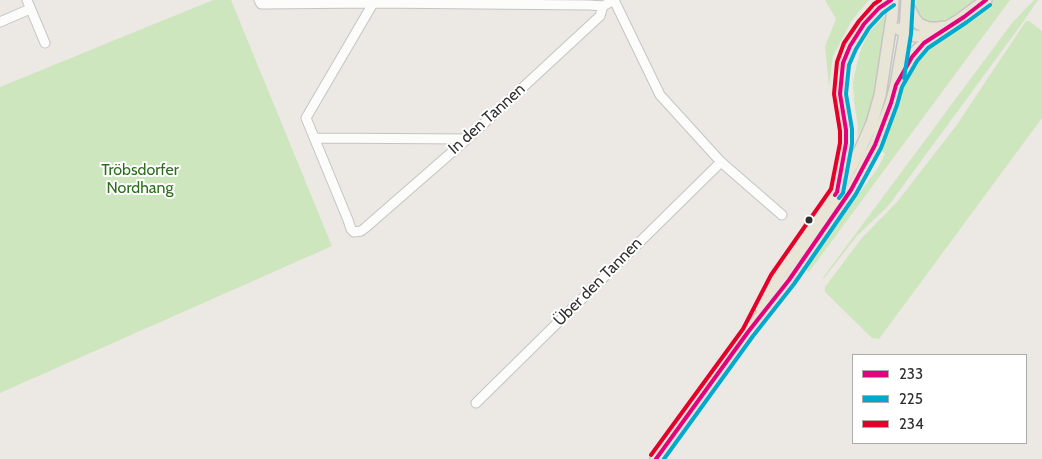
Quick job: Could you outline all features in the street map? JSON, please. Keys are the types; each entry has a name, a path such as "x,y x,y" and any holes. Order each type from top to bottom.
{"main road":[{"path":"748,332 776,279 837,192 860,150 872,123 880,95 892,17 892,0"},
{"path":"837,192 846,143 846,130 840,94 844,63 850,46 864,24 879,8 892,0"},
{"path":"896,85 912,57 924,43 986,0"},
{"path":"907,1 919,24 929,28 950,25"},
{"path":"656,459 748,332 789,280 850,190 875,145 896,85 905,33 907,1"},
{"path":"892,17 898,28 905,33 916,36 928,36 940,32 950,25"}],"street":[{"name":"In den Tannen","path":"315,138 351,229 354,232 360,231 467,138 600,16 603,6 614,0"},
{"path":"614,0 660,95 720,162 782,215"},
{"path":"260,2 569,4 603,6"},
{"path":"374,2 306,118 315,138 467,138"},
{"path":"0,22 29,4 44,43"},
{"name":"Über den Tannen","path":"476,403 720,162"}],"green space":[{"name":"Tröbsdorfer Nordhang","path":"213,0 231,0 332,246 0,393 0,87"},
{"path":"825,0 869,0 852,20 833,56 829,87 825,46 836,19"},
{"path":"916,0 977,0 951,17 938,22 929,22 919,16 916,11"},
{"path":"993,0 1010,0 809,272 806,270 879,166 885,154 882,151 886,131 905,75 914,59 933,42 953,31"},
{"path":"1034,0 1038,0 889,205 856,237 822,279 1012,23"},
{"path":"886,14 874,92 867,118 857,137 858,126 853,82 859,55 867,35"},
{"path":"1026,21 1029,21 1042,31 1042,118 879,339 872,338 825,292 825,287 861,239 897,202 956,126"}],"transit line":[{"name":"234","path":"651,455 743,329 771,275 831,189 840,143 834,94 837,62 844,43 859,21 880,0"},
{"name":"233","path":"835,195 846,143 846,130 840,94 843,63 850,46 864,24 879,8 891,0"},
{"name":"225","path":"904,78 911,34 913,0"},
{"name":"233","path":"656,459 748,332 789,280 851,190 875,145 896,85 912,57 924,43 986,0"},
{"name":"225","path":"839,198 843,193 852,144 852,129 846,94 849,65 869,28 883,13 894,5"},
{"name":"225","path":"664,459 753,336 794,284 856,194 881,148 902,87 917,61 928,48 990,5"}]}
